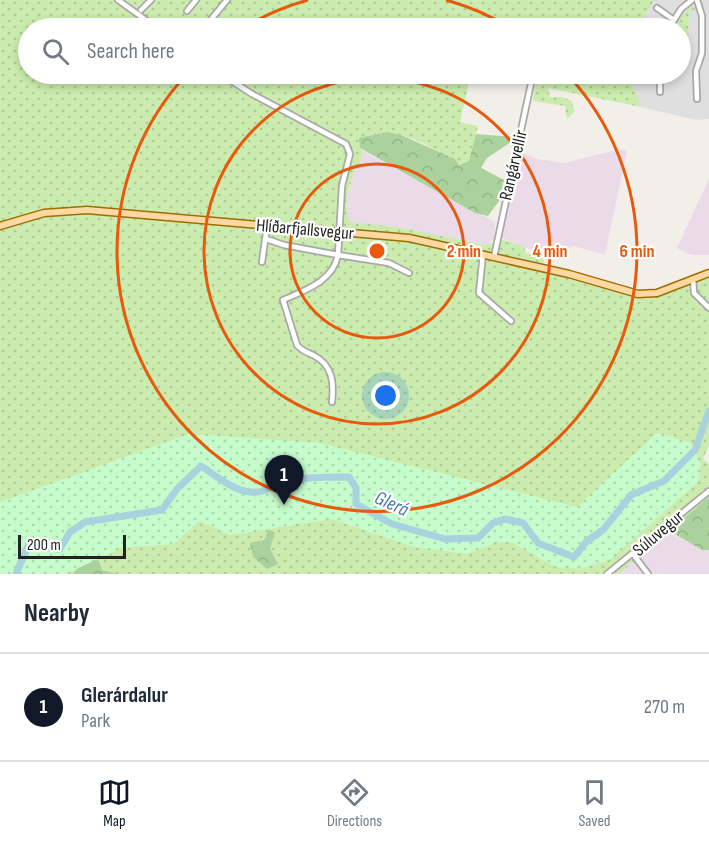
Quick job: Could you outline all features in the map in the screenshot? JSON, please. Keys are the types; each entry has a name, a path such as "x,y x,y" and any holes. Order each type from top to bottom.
{"main road":[{"name":"Hlíðarfjallsvegur","path":"0,226 32,216 69,210 409,238 638,294 657,293 709,273"}],"street":[{"path":"118,0 143,18"},
{"path":"141,9 151,0"},
{"path":"187,11 196,0"},
{"path":"212,18 226,0"},
{"path":"675,18 683,2 692,0"},
{"path":"697,0 702,22 702,53 696,70 697,99"},
{"path":"657,8 671,18"},
{"path":"236,84 348,146 350,153 342,186 338,255 332,272 309,289 283,300 297,345 303,351 319,358 329,369 333,385 332,402"},
{"name":"Rangárvellir","path":"494,257 531,84"},
{"path":"660,84 660,92"},
{"path":"262,262 267,226"},
{"path":"266,239 284,245 389,263 409,273"},
{"path":"483,255 479,293 512,321"},
{"path":"693,279 694,293 709,308"},
{"name":"Súluvegur","path":"607,574 709,490"},
{"path":"633,554 648,574"}],"shaded area":[{"path":"654,0 709,0 709,119 696,120 641,107 633,84 691,84 691,18 644,18"},
{"path":"627,150 605,255 574,246 558,252 546,253 502,238 507,203 522,153 537,159 564,163 612,151"},
{"path":"363,151 495,222 494,239 485,247 398,227 350,223 346,215 348,196 356,166 360,164"},
{"path":"709,179 709,255 691,255 677,248"},
{"path":"670,533 702,550 709,550 709,574 618,574"}],"green space":[{"path":"0,0 654,0 644,18 18,18 18,84 469,84 460,122 478,126 469,161 459,165 454,159 418,141 395,134 372,139 360,148 363,151 360,164 356,166 347,201 350,222 398,227 484,245 503,240 524,246 526,253 544,257 543,270 640,297 709,275 709,445 703,459 709,464 709,486 604,574 0,574"},
{"path":"690,5 698,10 689,10 689,18 680,18"},
{"path":"536,84 633,84 641,107 548,88 550,97 563,97 571,101 575,111 567,119 565,106 533,101"},
{"path":"387,132 401,135 455,159 459,165 469,161 476,134 512,137 511,142 487,158 481,168 504,180 499,201 488,216 475,213 360,148 359,138"},
{"path":"657,433 691,443 701,464 697,483 609,560 580,569 555,567 513,543 497,542 467,554 414,547 332,519 230,535 199,521 174,544 121,548 66,574 0,574 0,502 189,434 320,443 577,507"},
{"path":"709,494 709,497 678,523 676,535 670,533 618,574 611,574"},
{"path":"709,497 709,550 702,550 676,535 678,523"},
{"path":"269,530 275,532 270,549 278,564 267,569 253,557 250,543 264,540"},
{"path":"93,559 99,561 102,570 118,574 73,574 82,562"}],"waterway":[{"name":"Glerá","path":"16,574 28,546 60,549 70,532 85,522 162,510 177,489 201,466 230,485 243,491 254,492 297,480 349,477 356,488 356,504 392,524 445,539 478,538 493,523 505,519 523,523 538,543 574,557 587,541 603,530 631,495 664,481 695,450 709,411"}],"place":[{"name":"Glerárdalur","path":"284,505"}]}
